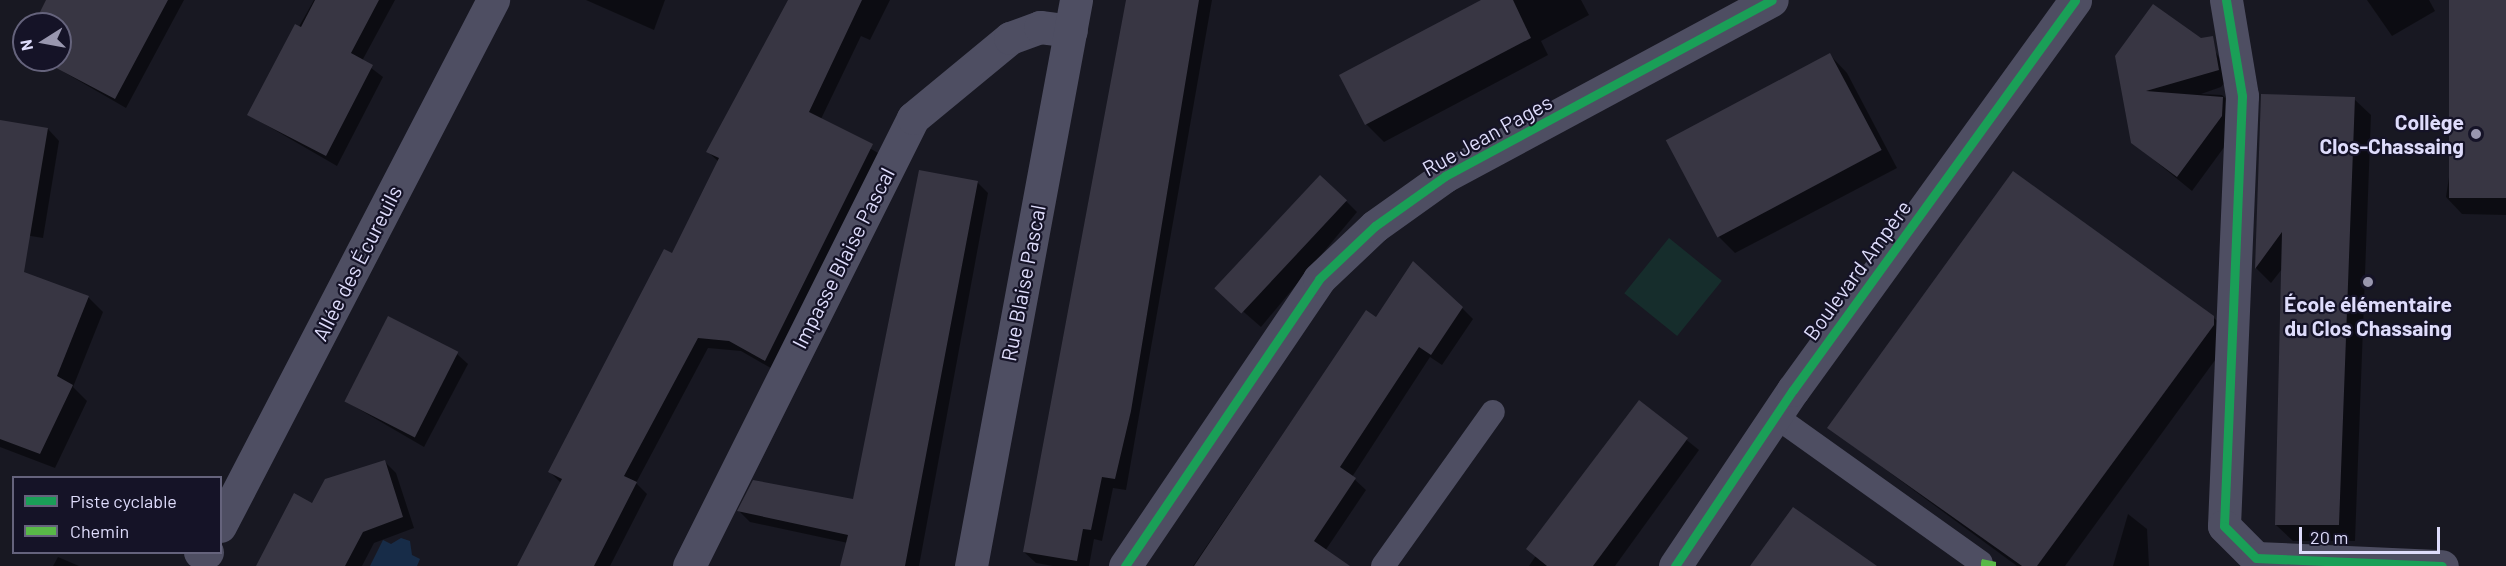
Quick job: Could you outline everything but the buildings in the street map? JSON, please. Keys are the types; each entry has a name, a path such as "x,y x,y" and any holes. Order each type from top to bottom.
{"street":[{"name":"Allée des Écureuils","path":"222,522 493,0"},
{"name":"Rue Jean Pages","path":"1125,566 1319,279 1375,226 1445,176 1772,0"},
{"name":"Boulevard Ampère","path":"1675,566 2075,0"},
{"path":"2226,0 2242,96 2224,526 2256,558 2442,566"},
{"name":"Impasse Blaise Pascal","path":"689,566 913,118 1010,38 1073,16"},
{"name":"Rue Blaise Pascal","path":"971,566 1073,16"}],"lane":[{"path":"1383,566 1493,412"},
{"path":"1778,418 1981,562"}],"green space":[{"path":"1669,238 1722,281 1677,336 1624,293"}],"water":[{"path":"401,538 410,541 412,555 420,559 417,566 370,566 383,540 391,544"}],"marked path":[{"path":"1981,563 1997,566"}],"cycle path":[{"path":"1125,566 1319,279 1375,226 1445,176 1772,0"},
{"path":"1675,566 1793,390 2075,0"},
{"path":"2226,0 2242,96 2224,526 2256,558 2442,566"}],"place":[{"name":"Collège Clos-Chassaing","path":"2476,134"},
{"name":"École élémentaire du Clos Chassaing","path":"2368,282"}]}
